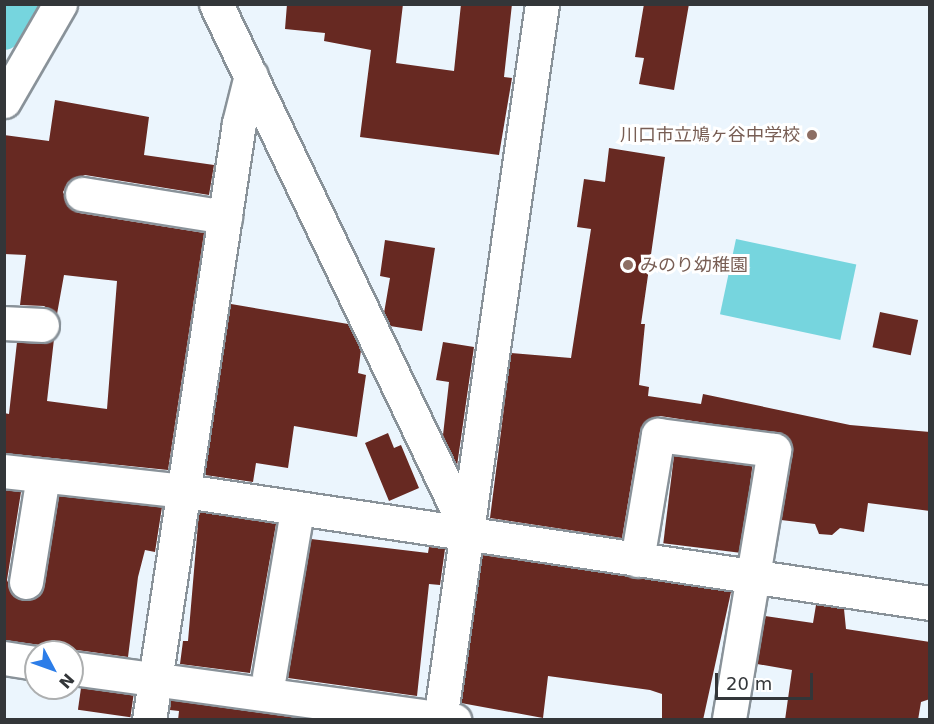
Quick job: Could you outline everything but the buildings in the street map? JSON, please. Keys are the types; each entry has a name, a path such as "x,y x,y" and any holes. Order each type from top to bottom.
{"street":[{"path":"4,101 60,4"},
{"path":"216,4 470,536"},
{"path":"84,670 445,719 542,4"},
{"path":"149,720 225,217 251,75"},
{"path":"82,194 225,217"},
{"path":"4,323 42,325"},
{"path":"637,560 658,435 774,450 729,720"},
{"path":"4,471 185,491 297,511 754,575 930,603"},
{"path":"26,582 43,476"},
{"path":"269,676 297,511"},
{"path":"4,658 24,661"}],"water":[{"path":"736,239 856,265 840,340 720,314"}],"waterway":[{"path":"4,33 22,4"}],"place":[{"name":"川口市立鳩ヶ谷中学校","path":"812,135"},
{"name":"みのり幼稚園","path":"628,265"}]}
